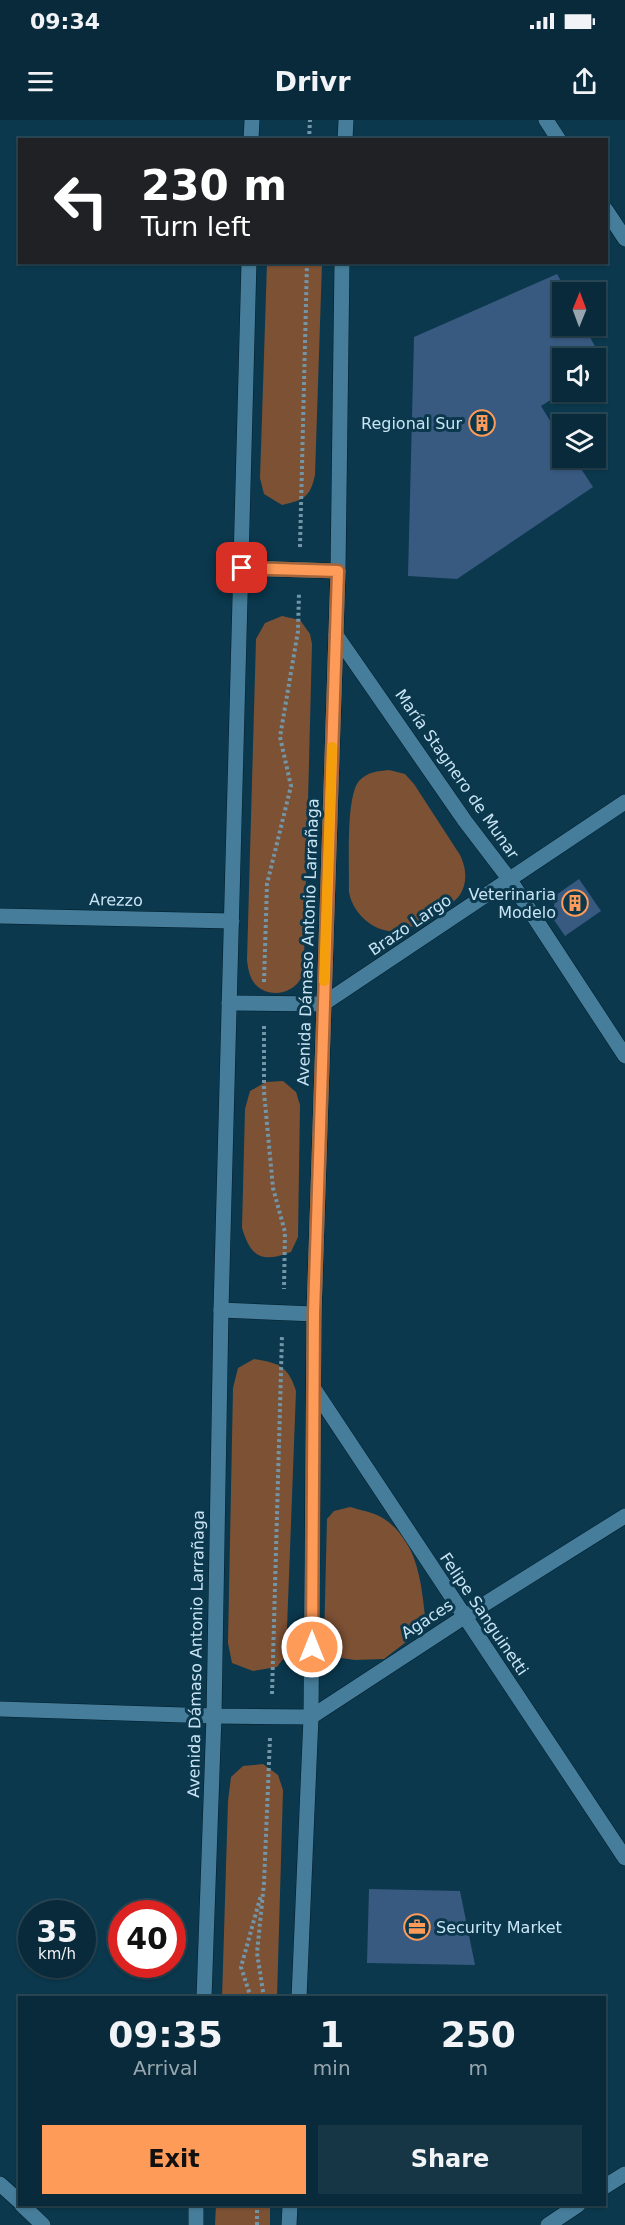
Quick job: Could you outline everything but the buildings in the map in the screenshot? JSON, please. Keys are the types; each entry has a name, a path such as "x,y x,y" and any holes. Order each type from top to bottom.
{"street":[{"path":"252,120 252,138"},
{"path":"345,138 346,120"},
{"path":"546,120 558,138"},
{"path":"608,213 625,239"},
{"name":"Avenida Dámaso Antonio Larrañaga","path":"204,1996 214,1716 221,1311 249,264"},
{"name":"Avenida Dámaso Antonio Larrañaga","path":"299,1996 311,1717 314,1314 338,571 342,264"},
{"path":"242,568 338,571"},
{"name":"María Stagnero de Munar","path":"336,635 465,821 510,880 625,1056"},
{"name":"Brazo Largo","path":"323,1004 625,802"},
{"name":"Arezzo","path":"0,915 232,921"},
{"path":"229,1003 323,1004"},
{"path":"221,1311 314,1314"},
{"name":"Felipe Sanguinetti","path":"314,1389 625,1858"},
{"name":"Agaces","path":"311,1717 625,1516"},
{"path":"0,1709 311,1717"},
{"path":"606,2186 625,2174"},
{"path":"0,2184 18,2201"},
{"path":"23,2206 43,2225"},
{"path":"196,2206 196,2225"},
{"path":"289,2225 290,2206"},
{"path":"548,2225 576,2206"}],"path":[{"path":"309,138 310,120"},
{"path":"264,1996 256,1953 264,1883 271,1716 285,1232 273,1188 264,1092 264,1003 267,884 291,786 280,737 298,631 306,264"},
{"path":"250,1996 241,1967 264,1883"},
{"path":"257,2206 257,2225"}],"shaded area":[{"path":"267,264 322,264 315,475 311,489 304,497 282,505 264,494 260,478"},
{"path":"282,616 300,620 310,634 312,644 304,959 302,976 293,988 275,993 262,990 255,984 247,960 256,639 265,623"},
{"path":"389,770 405,774 414,784 460,855 465,877 462,891 455,900 412,927 395,931 385,930 369,923 356,909 349,892 350,817 355,790 359,781 369,774"},
{"path":"283,1081 296,1092 300,1105 298,1237 291,1252 265,1257 254,1252 249,1246 242,1228 245,1109 250,1091 266,1082"},
{"path":"254,1359 281,1367 290,1376 296,1391 286,1655 277,1667 253,1671 232,1663 228,1643 233,1388 238,1368"},
{"path":"350,1507 377,1515 393,1526 409,1548 419,1574 425,1616 406,1642 384,1659 355,1660 335,1657 324,1641 327,1519 334,1511"},
{"path":"263,1764 278,1775 283,1790 277,1996 222,1996 228,1801 231,1777 243,1766"},
{"path":"216,2206 270,2206 270,2225 215,2225"}],"slow traffic":[{"path":"324,981 332,747"}],"place":[{"name":"Regional Sur","path":"482,423"},
{"name":"Veterinaria Modelo","path":"575,903"},
{"name":"Security Market","path":"417,1927"}],"route":[{"path":"242,568 338,571 314,1314 312,1647"}]}
